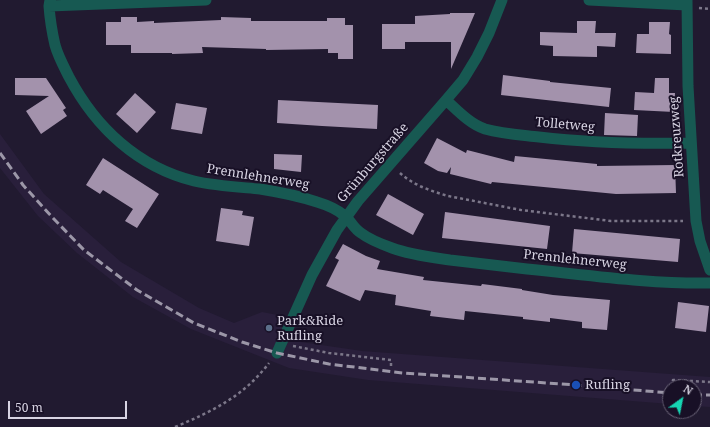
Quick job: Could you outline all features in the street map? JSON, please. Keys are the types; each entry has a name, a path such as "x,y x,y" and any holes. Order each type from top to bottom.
{"street":[{"path":"50,3 206,0"},
{"name":"Grünburgstraße","path":"279,348 323,252 346,217 463,80 489,33 502,0"},
{"path":"589,0 687,3"},
{"name":"Prennlehnerweg","path":"50,3 51,27 55,47 76,90 113,138 127,149 156,167 180,177 213,184 292,195 331,207 346,217 354,227 367,238 394,249 423,256 480,264 621,279 688,284 710,283"},
{"name":"Rotkreuzweg","path":"687,3 688,86 696,221 700,241 710,270"},
{"name":"Tolletweg","path":"446,100 474,123 485,129 511,134 613,143 691,143"}],"path":[{"path":"390,165 415,184 437,193 521,210 611,221 696,221"},
{"path":"175,427 220,406 237,396 258,376 279,348 391,360 391,366"}],"shaded area":[{"path":"0,134 44,194 121,262 199,308 234,323 262,312 288,317 280,339 362,351 710,377 710,407 702,406 702,379 662,379 662,403 368,380 289,368 191,329 133,297 77,253 38,216 0,168"}],"building":[{"path":"450,13 475,13 451,69 451,42 405,42 405,49 382,49 382,24 415,24 415,16"},
{"path":"121,17 137,17 137,22 154,21 154,23 221,20 221,17 251,18 251,21 327,21 327,18 345,18 345,25 353,25 353,59 338,59 338,53 328,53 328,49 266,50 202,47 203,53 131,53 131,45 106,45 106,22 121,22"},
{"path":"577,21 596,21 595,33 616,33 615,47 597,46 597,57 553,56 553,46 540,45 540,32 577,33"},
{"path":"649,22 670,22 669,34 671,35 671,54 636,53 637,34 649,34"},
{"path":"503,75 550,82 611,88 609,107 501,95"},
{"path":"15,78 46,78 66,108 63,110 67,116 41,134 26,111 49,96 15,95"},
{"path":"655,78 669,78 669,93 675,93 674,112 634,110 635,92 654,93"},
{"path":"135,93 156,112 137,133 116,114"},
{"path":"278,100 378,105 377,129 277,123"},
{"path":"176,103 207,108 202,134 171,129"},
{"path":"605,113 638,115 637,136 604,135"},
{"path":"437,138 466,153 467,150 514,162 515,156 597,164 597,166 675,165 676,193 616,194 492,182 491,184 450,174 451,167 447,173 438,171 424,163"},
{"path":"274,154 302,155 301,172 274,169"},
{"path":"103,158 159,194 137,228 125,221 133,209 103,190 100,194 86,185"},
{"path":"388,194 424,214 413,235 376,215"},
{"path":"221,208 243,211 242,215 254,217 249,246 216,241"},
{"path":"445,212 550,226 547,249 442,238"},
{"path":"574,229 680,239 678,262 572,253"},
{"path":"343,244 366,256 380,261 377,269 424,277 423,280 481,286 482,284 553,295 610,300 607,330 582,328 582,322 550,318 550,322 523,319 523,317 465,311 464,320 430,316 431,311 395,305 396,295 365,290 360,301 326,286 339,260 335,258"},
{"path":"678,302 709,306 706,332 675,328"}],"railway":[{"path":"0,153 23,185 84,250 137,290 194,323 242,342 277,353 329,364 403,373 662,392"},
{"path":"702,395 710,395"}],"place":[{"name":"Park&Ride Rufling","path":"269,328"},
{"name":"Rufling","path":"576,385"}]}
